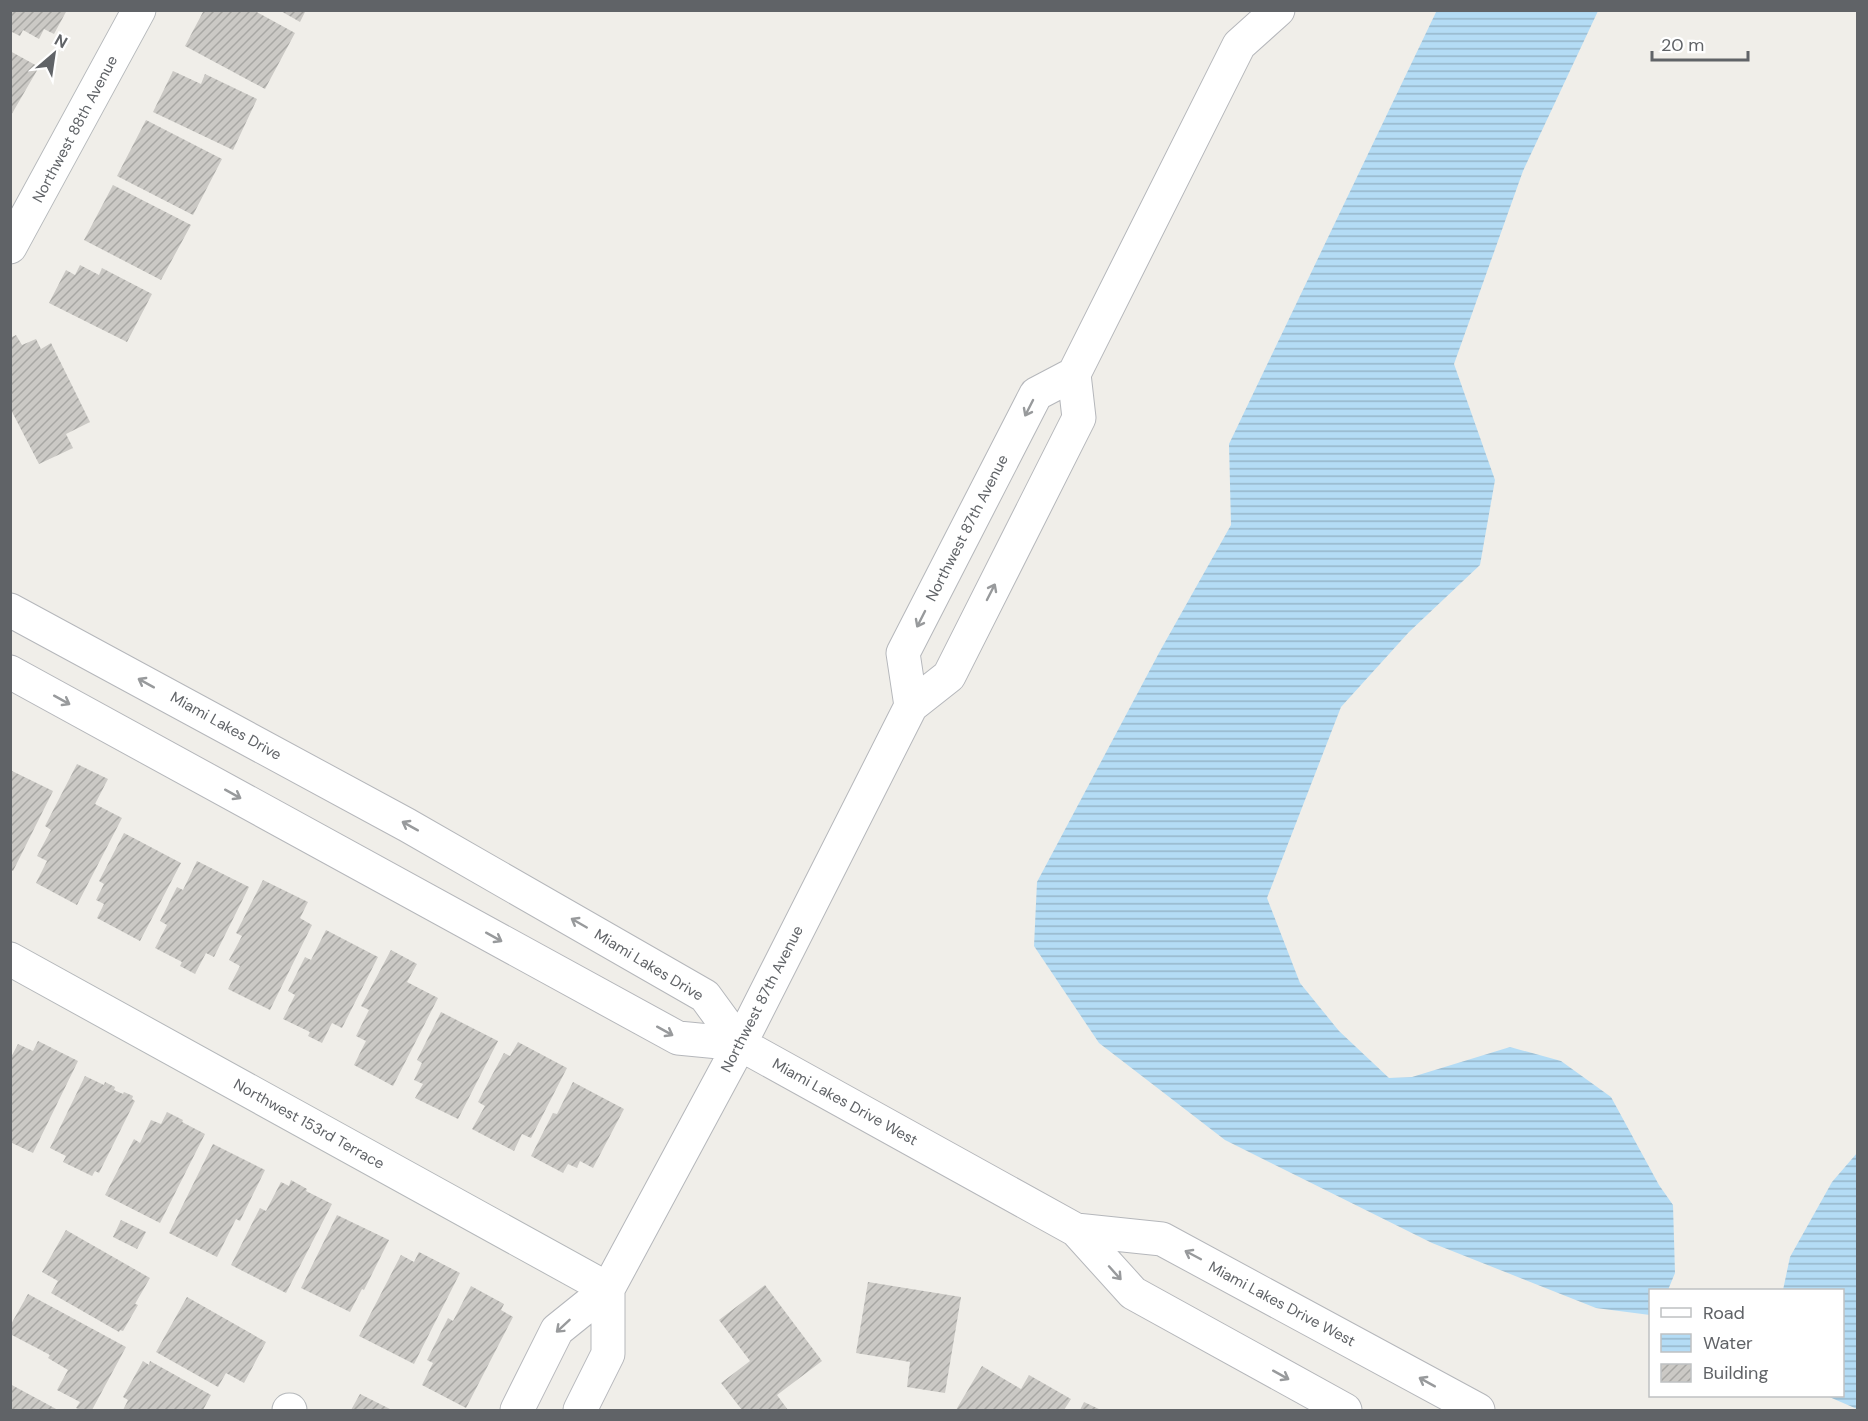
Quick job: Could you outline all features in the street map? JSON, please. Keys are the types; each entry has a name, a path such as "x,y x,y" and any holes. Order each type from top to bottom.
{"street":[{"name":"Northwest 88th Avenue","path":"10,248 139,10"},
{"path":"1239,45 1240,10"},
{"path":"1074,374 1239,45 1278,10"},
{"name":"Northwest 87th Avenue","path":"517,1410 557,1330 608,1289 740,1044 911,706 949,676 1079,417 1074,374 1036,394 903,653 911,706"},
{"name":"Miami Lakes Drive","path":"10,609 407,825 697,991 705,996 740,1044"},
{"path":"10,672 678,1038 740,1044"},
{"name":"Northwest 153rd Terrace","path":"10,959 608,1289"},
{"name":"Miami Lakes Drive West","path":"740,1044 1076,1230 1133,1293 1345,1410"},
{"name":"Miami Lakes Drive West","path":"1076,1230 1162,1239 1478,1410"},
{"name":"Northwest 87th Avenue","path":"580,1410 608,1354 608,1289"}],"water":[{"path":"1437,10 1598,11 1523,171 1454,364 1495,480 1480,565 1409,632 1341,707 1267,898 1300,983 1339,1031 1389,1078 1412,1077 1510,1047 1561,1061 1611,1097 1659,1185 1673,1205 1675,1273 1668,1289 1649,1289 1649,1315 1596,1308 1432,1243 1225,1140 1099,1043 1034,946 1037,882 1160,651 1231,525 1229,444"},
{"path":"1857,1153 1857,1409 1829,1397 1844,1397 1844,1289 1783,1289 1790,1257 1832,1182"}],"building":[{"path":"10,10 67,10 54,34 44,29 39,39 23,30 20,36 10,31"},
{"path":"204,10 253,10 295,33 265,89 185,46"},
{"path":"279,10 306,10 300,22"},
{"path":"10,51 39,67 10,117"},
{"path":"173,71 201,84 205,74 257,99 233,150 153,112"},
{"path":"146,120 222,159 193,215 117,176"},
{"path":"113,185 191,225 161,280 84,240"},
{"path":"80,265 99,275 102,268 152,294 127,342 49,303 66,270 75,275"},
{"path":"16,335 22,345 36,339 41,349 51,343 90,422 66,434 73,448 39,464 10,408 10,338"},
{"path":"77,764 108,779 95,804 122,818 77,905 36,883 47,861 37,856 51,830 45,826"},
{"path":"10,770 53,791 13,871 10,869"},
{"path":"124,833 181,863 140,941 97,918 104,904 96,900 104,884 99,881"},
{"path":"197,861 249,887 214,957 206,953 195,974 180,966 182,962 155,948 167,925 160,921 177,887 183,890"},
{"path":"263,880 308,902 300,918 312,925 270,1010 228,989 240,966 229,960 242,936 236,933"},
{"path":"326,930 378,957 342,1028 332,1023 322,1043 308,1036 310,1032 283,1019 295,995 288,991 305,957 311,960"},
{"path":"391,950 417,964 407,982 438,998 393,1086 354,1065 366,1041 356,1036 369,1010 361,1006"},
{"path":"441,1012 498,1041 458,1119 415,1098 423,1084 414,1080 422,1063 417,1060"},
{"path":"38,1041 78,1061 33,1153 10,1142 10,1059 18,1044 33,1051"},
{"path":"518,1042 567,1068 531,1138 522,1134 514,1151 472,1129 485,1106 478,1102 491,1077 504,1053 510,1056"},
{"path":"85,1076 104,1085 105,1082 115,1087 114,1090 133,1096 132,1099 135,1101 99,1173 95,1171 92,1176 63,1162 66,1156 50,1148"},
{"path":"573,1082 624,1109 593,1168 580,1161 577,1168 568,1164 563,1173 531,1156 553,1113 557,1114"},
{"path":"167,1112 205,1134 160,1223 105,1195 134,1139 140,1143 151,1120 161,1124"},
{"path":"213,1144 265,1170 240,1221 236,1219 217,1257 169,1233"},
{"path":"291,1180 307,1189 306,1191 332,1204 286,1293 231,1265 260,1208 266,1211 281,1182 289,1186"},
{"path":"337,1215 389,1240 364,1290 362,1289 350,1312 301,1288"},
{"path":"121,1220 146,1232 137,1249 113,1237"},
{"path":"66,1230 150,1278 123,1331 119,1332 51,1293 58,1281 42,1272"},
{"path":"419,1252 460,1273 414,1364 359,1336 401,1255 414,1262"},
{"path":"868,1282 961,1297 945,1393 907,1387 910,1362 856,1353"},
{"path":"765,1285 822,1361 777,1395 788,1410 742,1410 721,1383 750,1361 719,1320"},
{"path":"471,1286 504,1304 501,1310 513,1317 466,1408 422,1385 433,1363 427,1360 448,1318 453,1321"},
{"path":"28,1294 126,1347 92,1410 76,1408 80,1402 57,1390 68,1370 48,1358 50,1355 10,1334 10,1326"},
{"path":"187,1297 266,1342 244,1383 226,1373 218,1387 156,1352"},
{"path":"143,1361 149,1365 150,1361 211,1395 203,1410 123,1410 128,1400 123,1397"},
{"path":"982,1366 1021,1389 1029,1375 1071,1399 1064,1410 956,1410"},
{"path":"10,1384 58,1410 10,1410"},
{"path":"360,1394 392,1410 351,1410"},
{"path":"1084,1402 1101,1410 1080,1410"}]}
